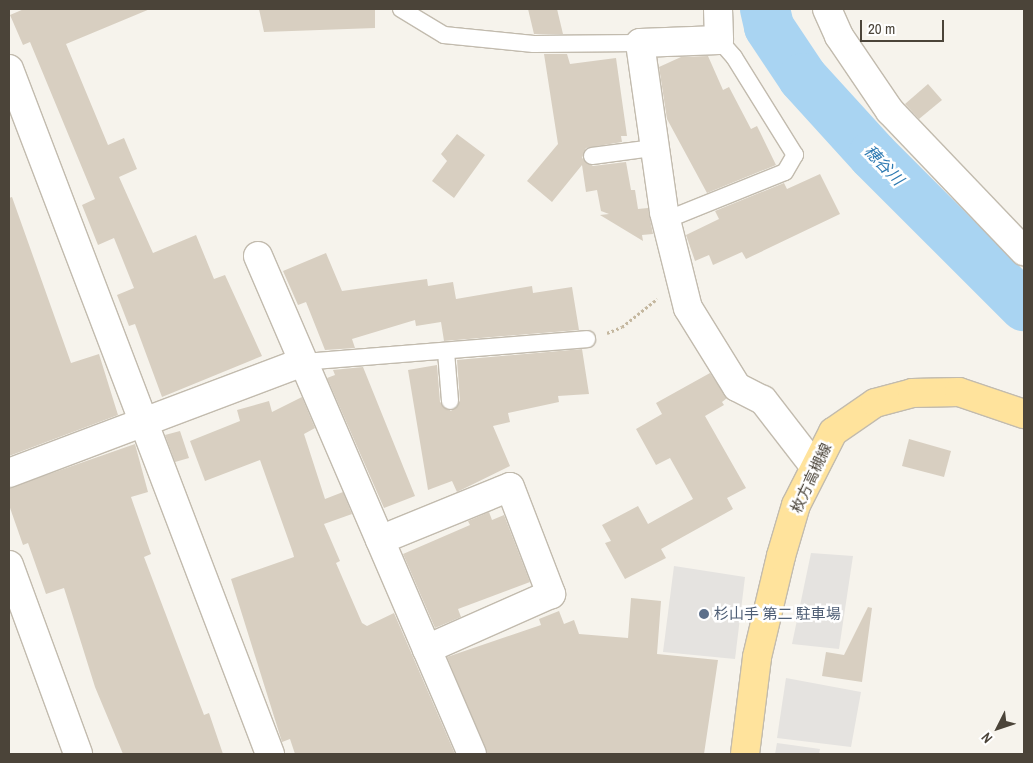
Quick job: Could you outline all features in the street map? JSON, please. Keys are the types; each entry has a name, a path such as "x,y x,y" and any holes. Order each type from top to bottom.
{"main road":[{"name":"枚方高槻線","path":"745,754 757,657 772,592 796,505 814,466 833,432 875,403 912,393 959,392 1024,414"}],"street":[{"path":"718,9 720,40 640,43 653,148 666,220 688,308 738,387 763,400 814,466"},
{"path":"827,9 839,36 890,111 1024,251"},
{"path":"9,68 145,421 270,754"},
{"path":"258,256 472,754"},
{"path":"9,473 303,362"},
{"path":"380,540 510,487 552,594 427,649"},
{"path":"9,564 78,754"}],"lane":[{"path":"401,9 444,35 534,44 640,43"},
{"path":"666,220 785,172 794,155 734,57 720,40"},
{"path":"592,156 653,148"},
{"path":"303,362 446,352 587,339"},
{"path":"446,352 450,400"}],"path":[{"path":"587,339 622,327 681,280"}],"shaded area":[{"path":"811,553 853,556 839,649 792,644"},
{"name":"杉山手 第二 駐車場","path":"674,566 745,577 735,659 663,652"},
{"path":"786,678 861,692 851,747 777,738"},
{"path":"777,743 820,749 819,754 775,754"}],"building":[{"path":"24,9 150,9 66,44 108,145 124,138 137,169 119,177 153,253 196,235 214,279 225,275 262,356 162,397 135,324 129,326 117,295 134,288 114,238 98,245 82,205 95,199 30,42 23,45 10,15"},
{"path":"259,9 375,9 375,28 264,32"},
{"path":"528,9 557,9 563,34 534,34"},
{"path":"544,54 567,54 570,64 616,58 627,136 621,136 622,142 586,148 582,158 593,166 626,162 631,190 635,190 638,209 648,208 653,234 642,235 643,241 600,215 609,214 601,211 597,190 586,192 582,165 552,202 527,181 558,144"},
{"path":"708,56 723,90 729,87 751,129 757,126 776,165 707,193 667,119 659,67 681,57"},
{"path":"928,84 942,100 919,119 905,104"},
{"path":"457,134 485,155 454,198 432,181 447,161 441,154"},
{"path":"820,174 840,214 746,259 742,252 713,265 709,255 695,261 686,235 719,219 715,211 784,183 787,189"},
{"path":"12,197 71,363 99,354 118,415 9,456 9,198"},
{"path":"326,253 342,291 427,279 428,286 453,282 456,299 532,286 533,293 572,287 579,330 444,341 441,322 416,326 415,320 352,339 355,348 325,350 306,302 298,305 283,271"},
{"path":"582,349 589,394 558,396 559,402 508,413 510,422 493,426 510,466 457,492 452,481 428,490 408,370 437,365 440,402 451,411 460,401 457,360"},
{"path":"363,367 415,496 384,508 327,378 335,375 333,370"},
{"path":"710,373 727,398 722,402 724,405 705,416 746,488 727,498 733,509 661,549 666,558 625,579 605,543 611,541 602,525 638,506 648,524 693,499 670,458 656,465 636,429 662,414 656,403"},
{"path":"302,397 315,428 304,434 325,499 343,492 352,514 324,524 340,561 336,563 362,623 367,626 394,613 455,754 295,754 290,739 282,742 231,579 294,557 293,553 260,460 205,481 190,441 240,421 237,410 269,401 272,412"},
{"path":"180,431 189,458 175,462 165,435"},
{"path":"909,439 951,451 944,477 902,466"},
{"path":"135,444 148,492 131,497 151,554 144,557 204,715 209,713 223,754 123,754 95,687 64,588 46,594 28,543 23,545 9,505 9,488"},
{"path":"489,512 492,520 504,515 530,582 458,609 461,617 435,628 403,554 470,525 468,521"},
{"path":"631,598 661,601 657,654 718,660 704,754 487,754 447,657 541,625 539,619 559,611 564,624 574,620 579,634 628,638"},
{"path":"868,607 872,608 862,682 822,676 826,652 844,655"}],"waterway":[{"name":"穂谷川","path":"765,9 769,27 803,78 873,155 1024,306"}],"place":[{"name":"杉山手 第二 駐車場","path":"704,614"}]}
